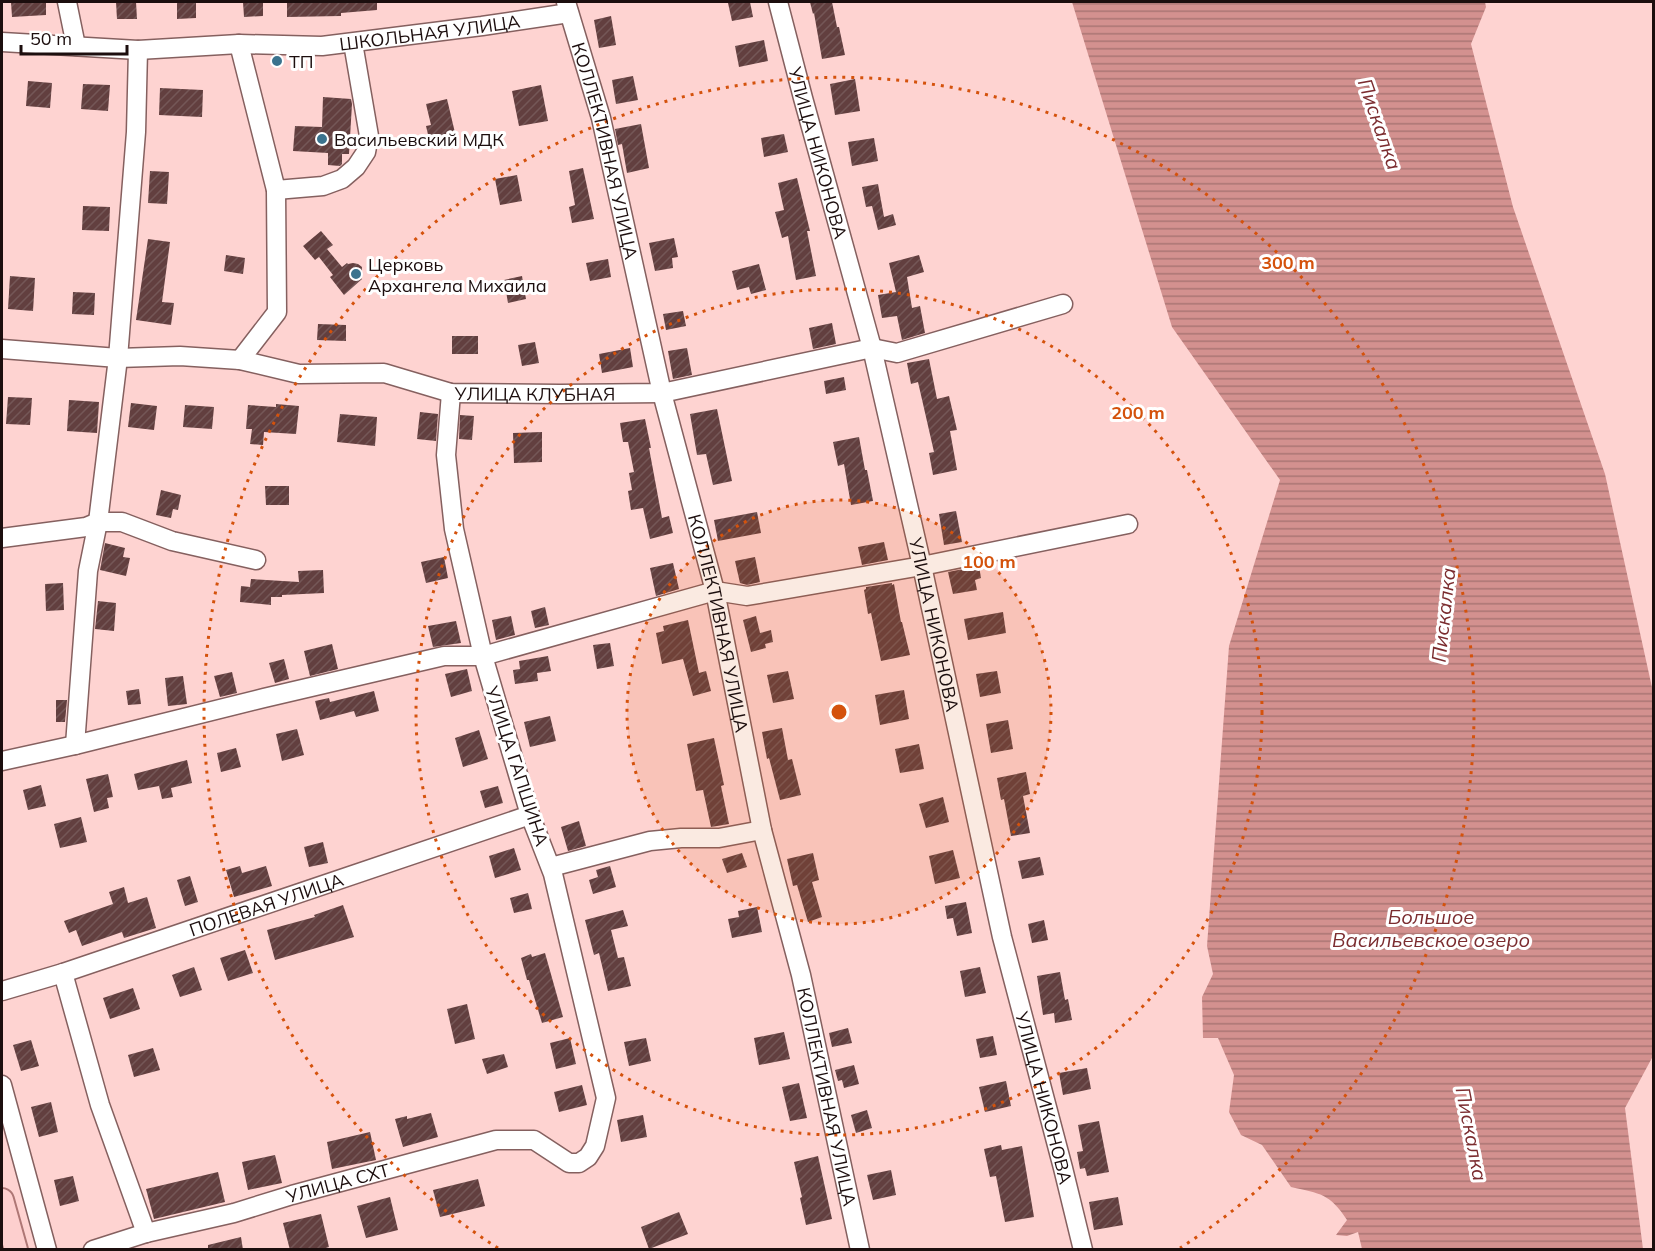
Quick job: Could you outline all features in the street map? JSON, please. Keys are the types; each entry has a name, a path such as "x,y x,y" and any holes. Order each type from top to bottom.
{"main road":[{"path":"2,1200 16,1250"}],"street":[{"path":"67,2 76,46"},
{"name":"УЛИЦА НИКОНОВА","path":"778,2 872,348 922,566 1002,937 1083,1250"},
{"name":"ШКОЛЬНАЯ УЛИЦА","path":"2,42 138,50 239,44 322,46 353,43 568,7"},
{"name":"КОЛЛЕКТИВНАЯ УЛИЦА","path":"568,7 601,118 662,393 715,591 762,830 801,975 860,1250"},
{"path":"276,190 323,186 342,179 356,167 366,152 369,136 353,43"},
{"path":"239,44 276,190 277,312 240,360"},
{"path":"75,745 88,571 98,522 118,358 136,132 138,50"},
{"name":"УЛИЦА КЛУБНАЯ","path":"2,349 118,358 180,356 240,360 299,374 384,374 451,393 662,393 872,348 897,352 1063,304"},
{"name":"УЛИЦА ГАПШИНА","path":"451,393 446,455 454,529 483,656 530,815 551,867 606,1098 595,1146 588,1157 579,1163"},
{"path":"2,538 86,527 98,522 122,522 172,541 256,560"},
{"path":"2,761 444,656 483,656 715,591 747,596 922,566 1128,524"},
{"name":"ПОЛЕВАЯ УЛИЦА","path":"2,991 63,973 530,815"},
{"path":"551,867 650,841 719,838 762,830"},
{"path":"63,973 100,1106 146,1233"},
{"path":"2,1085 48,1250"},
{"name":"УЛИЦА СХТ","path":"93,1250 146,1233 234,1213 496,1140 534,1140 569,1163 579,1163"}],"water":[{"name":"Большое Васильевское озеро","path":"1072,2 1485,2 1486,7 1471,44 1513,207 1605,474 1653,692 1653,1056 1625,1108 1643,1249 1362,1249 1358,1232 1347,1236 1336,1235 1347,1220 1335,1204 1317,1193 1291,1187 1262,1145 1241,1135 1229,1112 1234,1075 1218,1038 1203,1038 1202,997 1213,974 1207,946 1229,646 1280,480 1172,327"}],"building":[{"path":"11,2 46,2 46,15 12,17"},
{"path":"116,2 136,2 137,19 117,19"},
{"path":"177,2 196,2 196,18 177,19"},
{"path":"243,2 263,2 263,16 244,17"},
{"path":"287,2 377,2 377,10 341,13 341,16 287,17"},
{"path":"750,2 753,17 732,21 728,3"},
{"path":"810,2 832,2 845,55 822,59"},
{"path":"611,16 616,45 599,48 594,20"},
{"path":"764,40 768,61 739,67 735,46"},
{"path":"633,76 638,100 616,104 612,80"},
{"path":"855,79 860,111 835,115 830,84"},
{"path":"28,81 52,83 50,108 26,106"},
{"path":"83,84 110,85 108,111 81,109"},
{"path":"541,85 548,121 519,126 512,91"},
{"path":"160,88 203,90 202,117 159,115"},
{"name":"Васильевский МДК","path":"323,97 351,99 349,154 342,154 340,166 328,165 328,153 293,151 295,126 322,127"},
{"path":"447,99 456,137 430,143 426,126 431,125 426,104"},
{"path":"641,124 649,168 627,173 622,144 618,145 615,129"},
{"path":"784,134 788,152 764,157 761,138"},
{"path":"874,138 878,161 852,166 848,142"},
{"path":"583,168 594,219 572,223 569,207 575,205 569,171"},
{"path":"150,171 169,172 167,204 148,203"},
{"path":"517,175 522,201 500,205 495,179"},
{"path":"797,178 810,231 807,231 816,276 796,280 788,236 782,238 775,212 784,210 778,183"},
{"path":"878,184 884,217 893,214 896,225 878,230 872,206 866,207 862,187"},
{"path":"83,206 110,207 109,231 82,230"},
{"path":"321,231 333,245 327,249 342,267 347,263 353,263 362,267 360,277 362,279 344,295 330,277 333,275 319,257 315,260 303,246"},
{"path":"674,238 678,257 672,258 673,268 655,271 649,243"},
{"path":"148,239 170,242 162,302 174,303 171,325 136,320"},
{"path":"226,255 245,258 243,274 224,271"},
{"path":"919,255 924,272 907,277 912,308 920,306 925,333 902,340 897,316 882,318 878,295 896,292 889,263"},
{"path":"608,259 611,277 590,281 586,263"},
{"path":"759,264 766,290 751,294 749,287 737,290 732,271"},
{"path":"10,276 35,278 33,311 8,309"},
{"path":"522,276 526,299 508,303 504,280"},
{"path":"73,292 95,293 94,315 72,314"},
{"path":"683,311 686,326 666,330 663,314"},
{"path":"832,323 836,344 813,349 809,328"},
{"path":"318,324 346,325 346,341 317,340"},
{"path":"452,336 478,336 478,354 452,354"},
{"path":"535,342 539,363 522,366 518,345"},
{"path":"630,348 633,367 602,373 599,354"},
{"path":"687,348 692,375 673,379 668,351"},
{"path":"929,359 937,399 949,396 957,430 950,431 957,470 933,475 929,453 934,452 918,382 911,384 907,363"},
{"path":"844,377 846,390 826,394 824,381"},
{"path":"8,397 32,398 30,425 6,424"},
{"path":"69,400 99,402 97,433 67,431"},
{"path":"131,403 157,406 154,430 128,427"},
{"path":"276,404 299,406 296,434 264,432 263,445 250,444 252,429 246,429 248,405 276,407"},
{"path":"185,405 214,407 212,429 183,427"},
{"path":"717,409 732,481 713,485 706,454 697,455 690,414"},
{"path":"420,412 438,414 436,441 417,439"},
{"path":"340,414 377,417 375,446 337,442"},
{"path":"460,415 474,416 472,440 459,439"},
{"path":"645,419 662,518 669,516 673,533 650,539 643,508 631,510 628,491 632,490 629,473 634,472 628,442 623,442 620,423"},
{"path":"542,432 542,462 514,463 513,433"},
{"path":"859,437 873,501 851,505 844,464 838,466 833,442"},
{"path":"265,486 289,486 289,505 266,505"},
{"path":"161,490 181,495 178,510 173,509 171,518 156,515"},
{"path":"956,511 962,542 944,545 939,514"},
{"path":"757,512 761,533 718,541 714,520"},
{"path":"884,542 888,560 862,565 858,547"},
{"path":"105,543 125,548 123,557 130,558 126,576 100,570"},
{"path":"444,557 448,578 426,583 421,562"},
{"path":"755,557 760,582 747,585 740,583 735,561"},
{"path":"673,563 679,589 656,596 650,568"},
{"path":"979,566 981,578 975,580 977,590 953,594 948,572"},
{"path":"323,570 324,593 271,597 271,605 240,602 241,586 250,587 251,579 299,582 298,571"},
{"path":"63,583 64,610 46,611 45,584"},
{"path":"892,583 910,655 881,661 864,590 866,587"},
{"path":"98,601 116,603 114,631 95,629"},
{"path":"545,607 549,625 535,628 531,611"},
{"path":"1003,612 1006,633 968,640 964,619"},
{"path":"511,616 515,635 496,640 492,620"},
{"path":"756,616 760,633 771,630 773,642 765,644 766,648 751,652 743,620"},
{"path":"688,620 699,673 706,671 711,691 693,696 683,659 662,664 656,633 664,631 663,626"},
{"path":"456,621 461,643 433,647 428,626"},
{"path":"610,643 614,666 597,669 593,645"},
{"path":"332,644 338,669 310,676 304,651"},
{"path":"548,656 551,671 537,673 538,681 515,684 513,670 520,669 519,661"},
{"path":"284,659 289,679 275,683 269,663"},
{"path":"467,669 472,691 451,697 445,674"},
{"path":"788,671 794,699 773,703 767,675"},
{"path":"997,671 1001,693 980,697 976,674"},
{"path":"232,672 237,693 220,697 214,676"},
{"path":"183,676 187,704 168,706 165,678"},
{"path":"139,689 141,704 128,705 126,691"},
{"path":"904,690 909,719 880,725 875,695"},
{"path":"374,691 379,711 356,717 354,711 320,720 315,701 329,698 330,702"},
{"path":"56,700 67,700 65,722 56,722"},
{"path":"550,716 556,741 530,747 524,722"},
{"path":"1008,720 1013,749 991,753 986,724"},
{"path":"782,728 788,760 792,759 801,795 780,800 769,758 767,759 762,732"},
{"path":"297,729 304,755 282,761 276,734"},
{"path":"479,730 488,759 463,767 455,738"},
{"path":"714,738 729,824 711,827 703,790 696,791 687,744"},
{"path":"919,744 924,769 900,773 895,749"},
{"path":"236,748 241,767 221,772 217,753"},
{"path":"187,760 192,783 171,788 173,797 162,799 159,786 138,790 134,774"},
{"path":"1026,772 1030,794 1023,796 1030,833 1011,836 1004,799 1001,800 997,778"},
{"path":"108,774 113,797 107,798 109,808 94,812 86,779"},
{"path":"41,785 46,806 28,810 23,790"},
{"path":"498,786 503,803 485,808 480,791"},
{"path":"943,797 949,822 926,828 919,804"},
{"path":"81,817 87,842 60,848 54,824"},
{"path":"579,821 586,846 568,851 561,827"},
{"path":"323,842 328,863 309,867 304,847"},
{"path":"514,848 521,870 495,878 489,856"},
{"path":"953,850 960,878 935,884 929,856"},
{"path":"742,853 747,867 727,873 722,859"},
{"path":"813,853 819,880 812,882 822,917 808,922 797,885 793,886 787,859"},
{"path":"1040,857 1044,875 1022,879 1018,861"},
{"path":"240,866 242,873 266,866 272,886 234,897 226,870"},
{"path":"610,866 616,887 593,894 589,880 598,877 596,870"},
{"path":"190,876 198,902 185,906 177,880"},
{"path":"124,887 128,903 147,897 156,928 124,938 122,932 82,946 76,930 69,933 64,921 113,904 109,892"},
{"path":"528,893 532,909 514,913 510,898"},
{"path":"966,902 972,933 957,936 953,918 947,919 945,906"},
{"path":"343,905 354,937 275,960 267,930 315,917 314,915"},
{"path":"757,907 762,932 732,938 728,919 739,917 738,911"},
{"path":"623,910 628,926 611,930 618,958 624,957 631,986 608,991 599,953 594,955 585,920"},
{"path":"1044,920 1048,940 1032,943 1028,924"},
{"path":"245,950 253,973 228,981 220,958"},
{"path":"545,953 563,1017 542,1023 521,958 531,954 532,957"},
{"path":"194,967 202,990 180,997 172,975"},
{"path":"980,967 986,993 965,997 960,971"},
{"path":"1060,972 1065,1000 1068,999 1072,1020 1055,1023 1054,1013 1043,1015 1037,976"},
{"path":"133,988 140,1009 110,1019 103,998"},
{"path":"467,1004 475,1039 455,1044 447,1009"},
{"path":"848,1028 852,1043 832,1047 829,1033"},
{"path":"784,1032 790,1059 759,1065 754,1038"},
{"path":"993,1036 997,1055 980,1058 976,1039"},
{"path":"570,1038 576,1064 556,1069 550,1043"},
{"path":"646,1038 651,1061 629,1066 624,1042"},
{"path":"31,1040 39,1066 21,1071 13,1045"},
{"path":"153,1048 160,1070 134,1077 128,1055"},
{"path":"504,1054 508,1067 487,1074 482,1059"},
{"path":"854,1065 859,1084 844,1088 842,1080 838,1081 835,1070"},
{"path":"1087,1068 1091,1089 1063,1095 1059,1073"},
{"path":"1006,1081 1011,1106 985,1112 979,1087"},
{"path":"799,1083 807,1118 790,1121 782,1087"},
{"path":"582,1085 587,1105 559,1112 554,1092"},
{"path":"51,1102 58,1132 39,1137 31,1107"},
{"path":"867,1110 872,1128 856,1133 851,1115"},
{"path":"431,1113 438,1137 403,1147 395,1119 407,1116 407,1119"},
{"path":"643,1115 647,1137 621,1142 617,1120"},
{"path":"1099,1121 1109,1172 1087,1176 1085,1168 1080,1169 1077,1152 1083,1151 1078,1125"},
{"path":"370,1132 376,1160 332,1169 327,1142"},
{"path":"1001,1145 1002,1150 1022,1146 1034,1217 1005,1222 996,1176 990,1177 984,1149"},
{"path":"275,1155 282,1183 248,1190 242,1162"},
{"path":"818,1156 832,1219 806,1225 794,1162"},
{"path":"891,1170 896,1195 873,1200 867,1175"},
{"path":"218,1172 225,1202 154,1219 146,1189"},
{"path":"73,1176 79,1201 60,1206 54,1180"},
{"path":"478,1179 485,1206 440,1217 433,1190"},
{"path":"390,1197 398,1230 366,1238 357,1206"},
{"path":"1118,1197 1123,1225 1094,1230 1089,1202"},
{"path":"679,1212 688,1234 649,1249 641,1227"},
{"path":"321,1214 329,1247 320,1250 290,1250 283,1223"},
{"path":"241,1237 243,1250 208,1250 208,1245"}],"place":[{"name":"ТП","path":"277,61"},
{"name":"Васильевский МДК","path":"322,139"},
{"name":"Церковь Архангела Михаила","path":"356,274"}],"water label":[{"name":"Пискалка","path":"1380,124"},
{"name":"Пискалка","path":"1443,615"},
{"name":"Пискалка","path":"1472,1134"}]}
